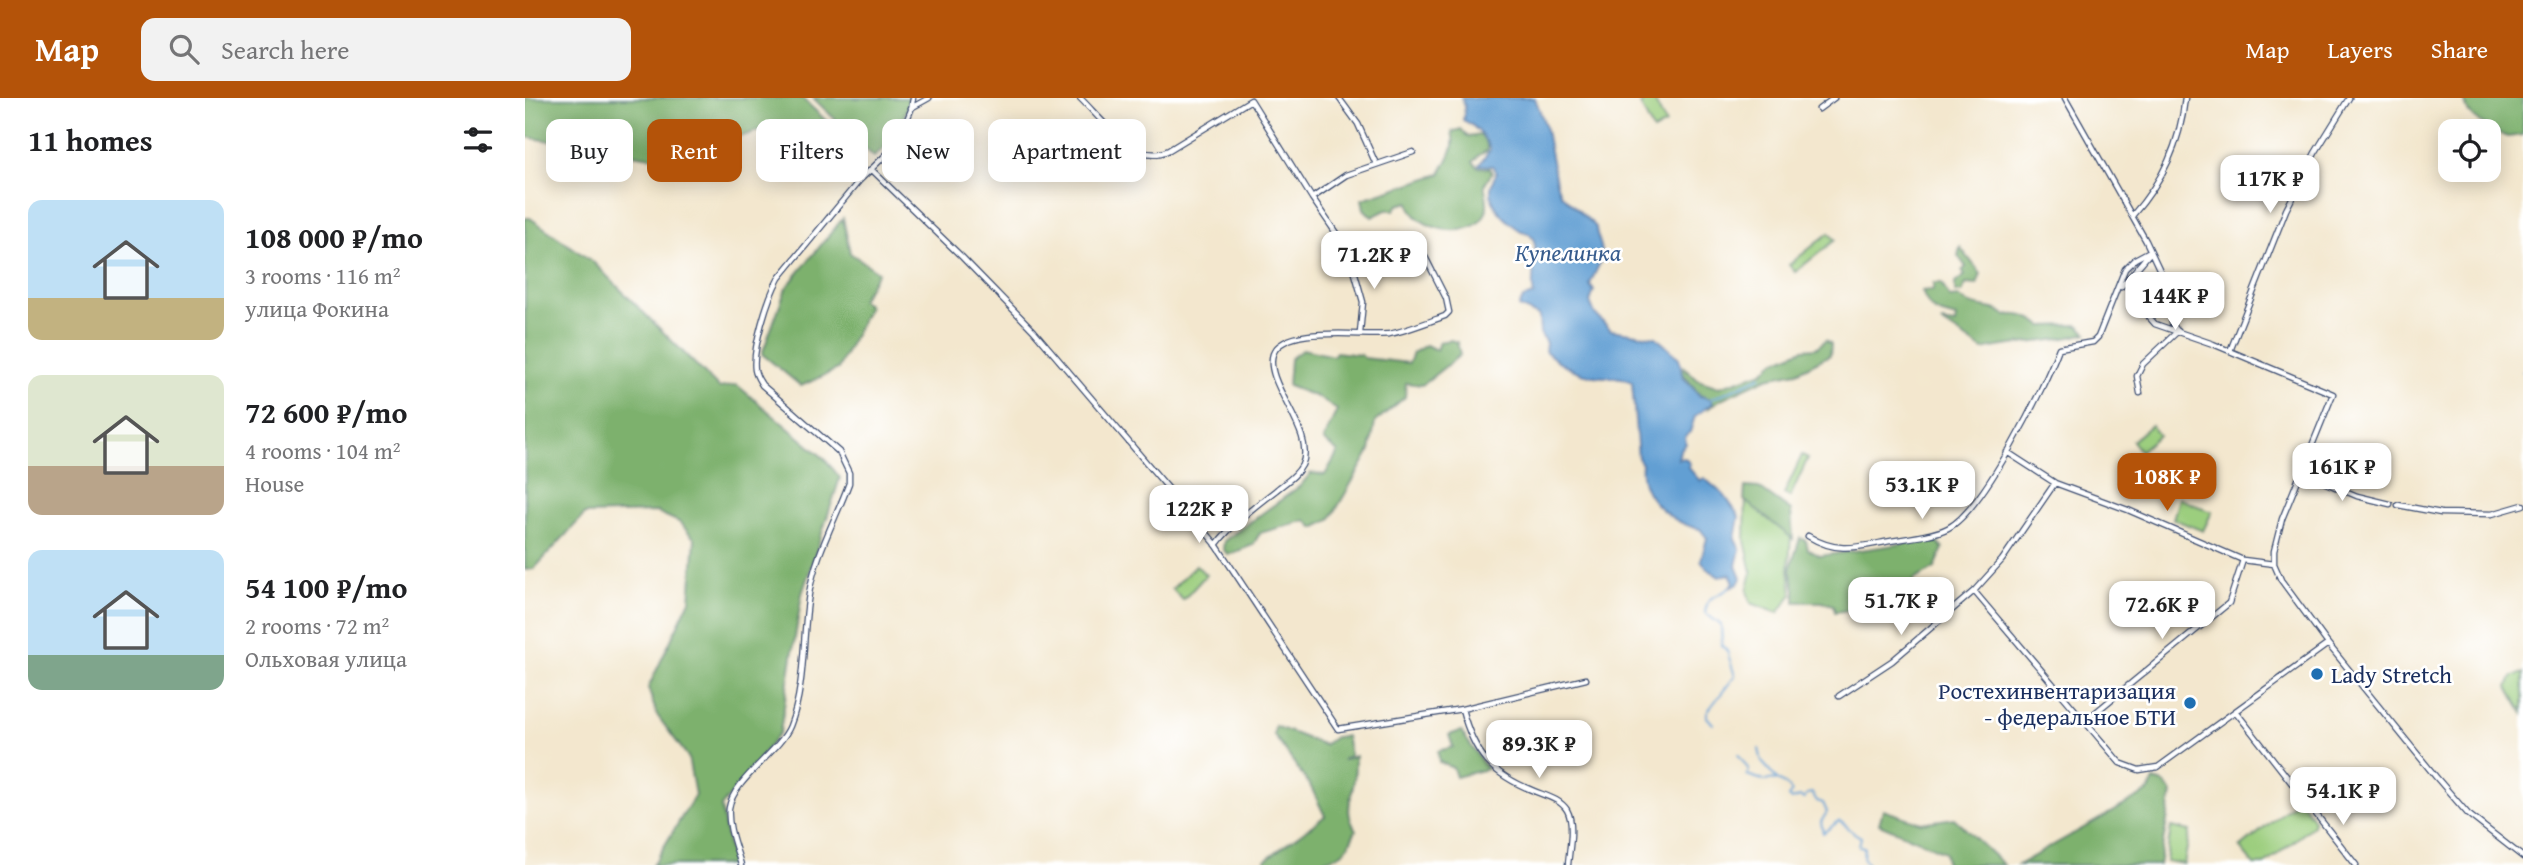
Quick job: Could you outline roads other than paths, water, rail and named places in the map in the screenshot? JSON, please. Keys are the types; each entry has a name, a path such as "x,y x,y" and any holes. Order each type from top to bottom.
{"street":[{"path":"741,865 729,821 729,805 737,789 789,728 798,690 809,591 849,482 849,473 839,452 762,385 755,374 755,361 772,292 779,278 857,183 897,144 913,98"},
{"path":"911,108 929,98"},
{"path":"1080,98 1130,147 1156,156 1252,99 1336,233"},
{"path":"1339,98 1358,124 1376,164"},
{"path":"1819,109 1834,98"},
{"path":"2065,98 2132,216 2170,292 2172,323 2178,331"},
{"path":"2132,216 2154,188 2168,164 2178,139 2185,98"},
{"path":"2230,351 2286,210 2315,153 2349,98"},
{"path":"1312,198 1346,175 1413,152"},
{"path":"871,169 1034,331 1216,545 1338,729 1462,709 1586,679"},
{"path":"1216,545 1254,508 1293,477 1303,461 1302,438 1272,370 1275,350 1283,342 1294,338 1360,332 1393,333 1445,316 1449,312 1444,293 1417,241"},
{"path":"2118,290 2150,251"},
{"path":"1808,536 1836,549 1947,528 1963,516 2001,465 2039,396 2059,348 2093,342 2098,337 2129,265 2150,251"},
{"path":"1349,252 1363,302 1360,332"},
{"path":"2141,265 2158,268"},
{"path":"2162,276 2163,290 2150,306 2147,313 2149,320 2333,394 2279,531 2274,564 2281,580 2327,644 2464,809 2523,857"},
{"path":"2155,302 2164,303 2171,312"},
{"path":"2158,325 2168,321 2171,312"},
{"path":"2140,393 2137,376 2143,364 2178,331"},
{"path":"2007,452 2055,483 2243,560 2274,564"},
{"path":"2302,473 2357,496 2390,503"},
{"path":"1839,696 1892,661 1975,591 2002,560 2055,483"},
{"path":"2398,505 2441,513 2492,514 2523,505"},
{"path":"2085,721 2229,603 2243,560"},
{"path":"1975,591 2120,762 2139,770 2158,767 2327,644"},
{"path":"1462,709 1471,740 1498,773 1509,781 1558,801 1566,810 1570,824 1568,865"},
{"path":"2236,712 2356,865"}],"water":[{"name":"Купелинка","path":"1462,98 1535,98 1545,125 1560,193 1596,227 1602,256 1590,285 1594,291 1590,302 1595,314 1611,330 1656,337 1679,358 1683,377 1700,396 1711,399 1713,403 1695,416 1678,459 1685,458 1690,464 1688,467 1700,481 1704,478 1724,495 1739,516 1735,539 1740,549 1736,566 1741,578 1738,584 1729,588 1734,582 1730,574 1719,577 1708,569 1701,560 1707,538 1700,529 1678,521 1659,507 1645,487 1642,464 1638,458 1632,382 1622,378 1583,374 1560,362 1545,351 1546,343 1540,333 1539,316 1519,307 1523,298 1534,295 1534,240 1496,208 1491,188 1496,173 1493,166 1479,165 1490,150 1479,132 1463,120 1465,107"}],"waterway":[{"path":"1711,399 1762,376"},
{"name":"Купелинка","path":"1713,724 1707,717 1707,712 1735,676 1727,651 1722,645 1721,625 1705,613 1710,599 1729,588"},
{"path":"1759,749 1762,762 1777,779"},
{"name":"Купелинка","path":"1738,754 1749,770 1747,775 1781,782 1792,792 1788,797 1791,800 1800,797 1804,799 1807,794 1812,793 1817,801 1823,803 1827,812 1821,822 1823,833 1839,821 1842,823 1861,837 1859,846 1864,847 1863,857 1868,865"}],"place":[{"name":"Lady Stretch","path":"2317,674"},
{"name":"Ростехинвентаризация - федеральное БТИ","path":"2190,703"}]}
